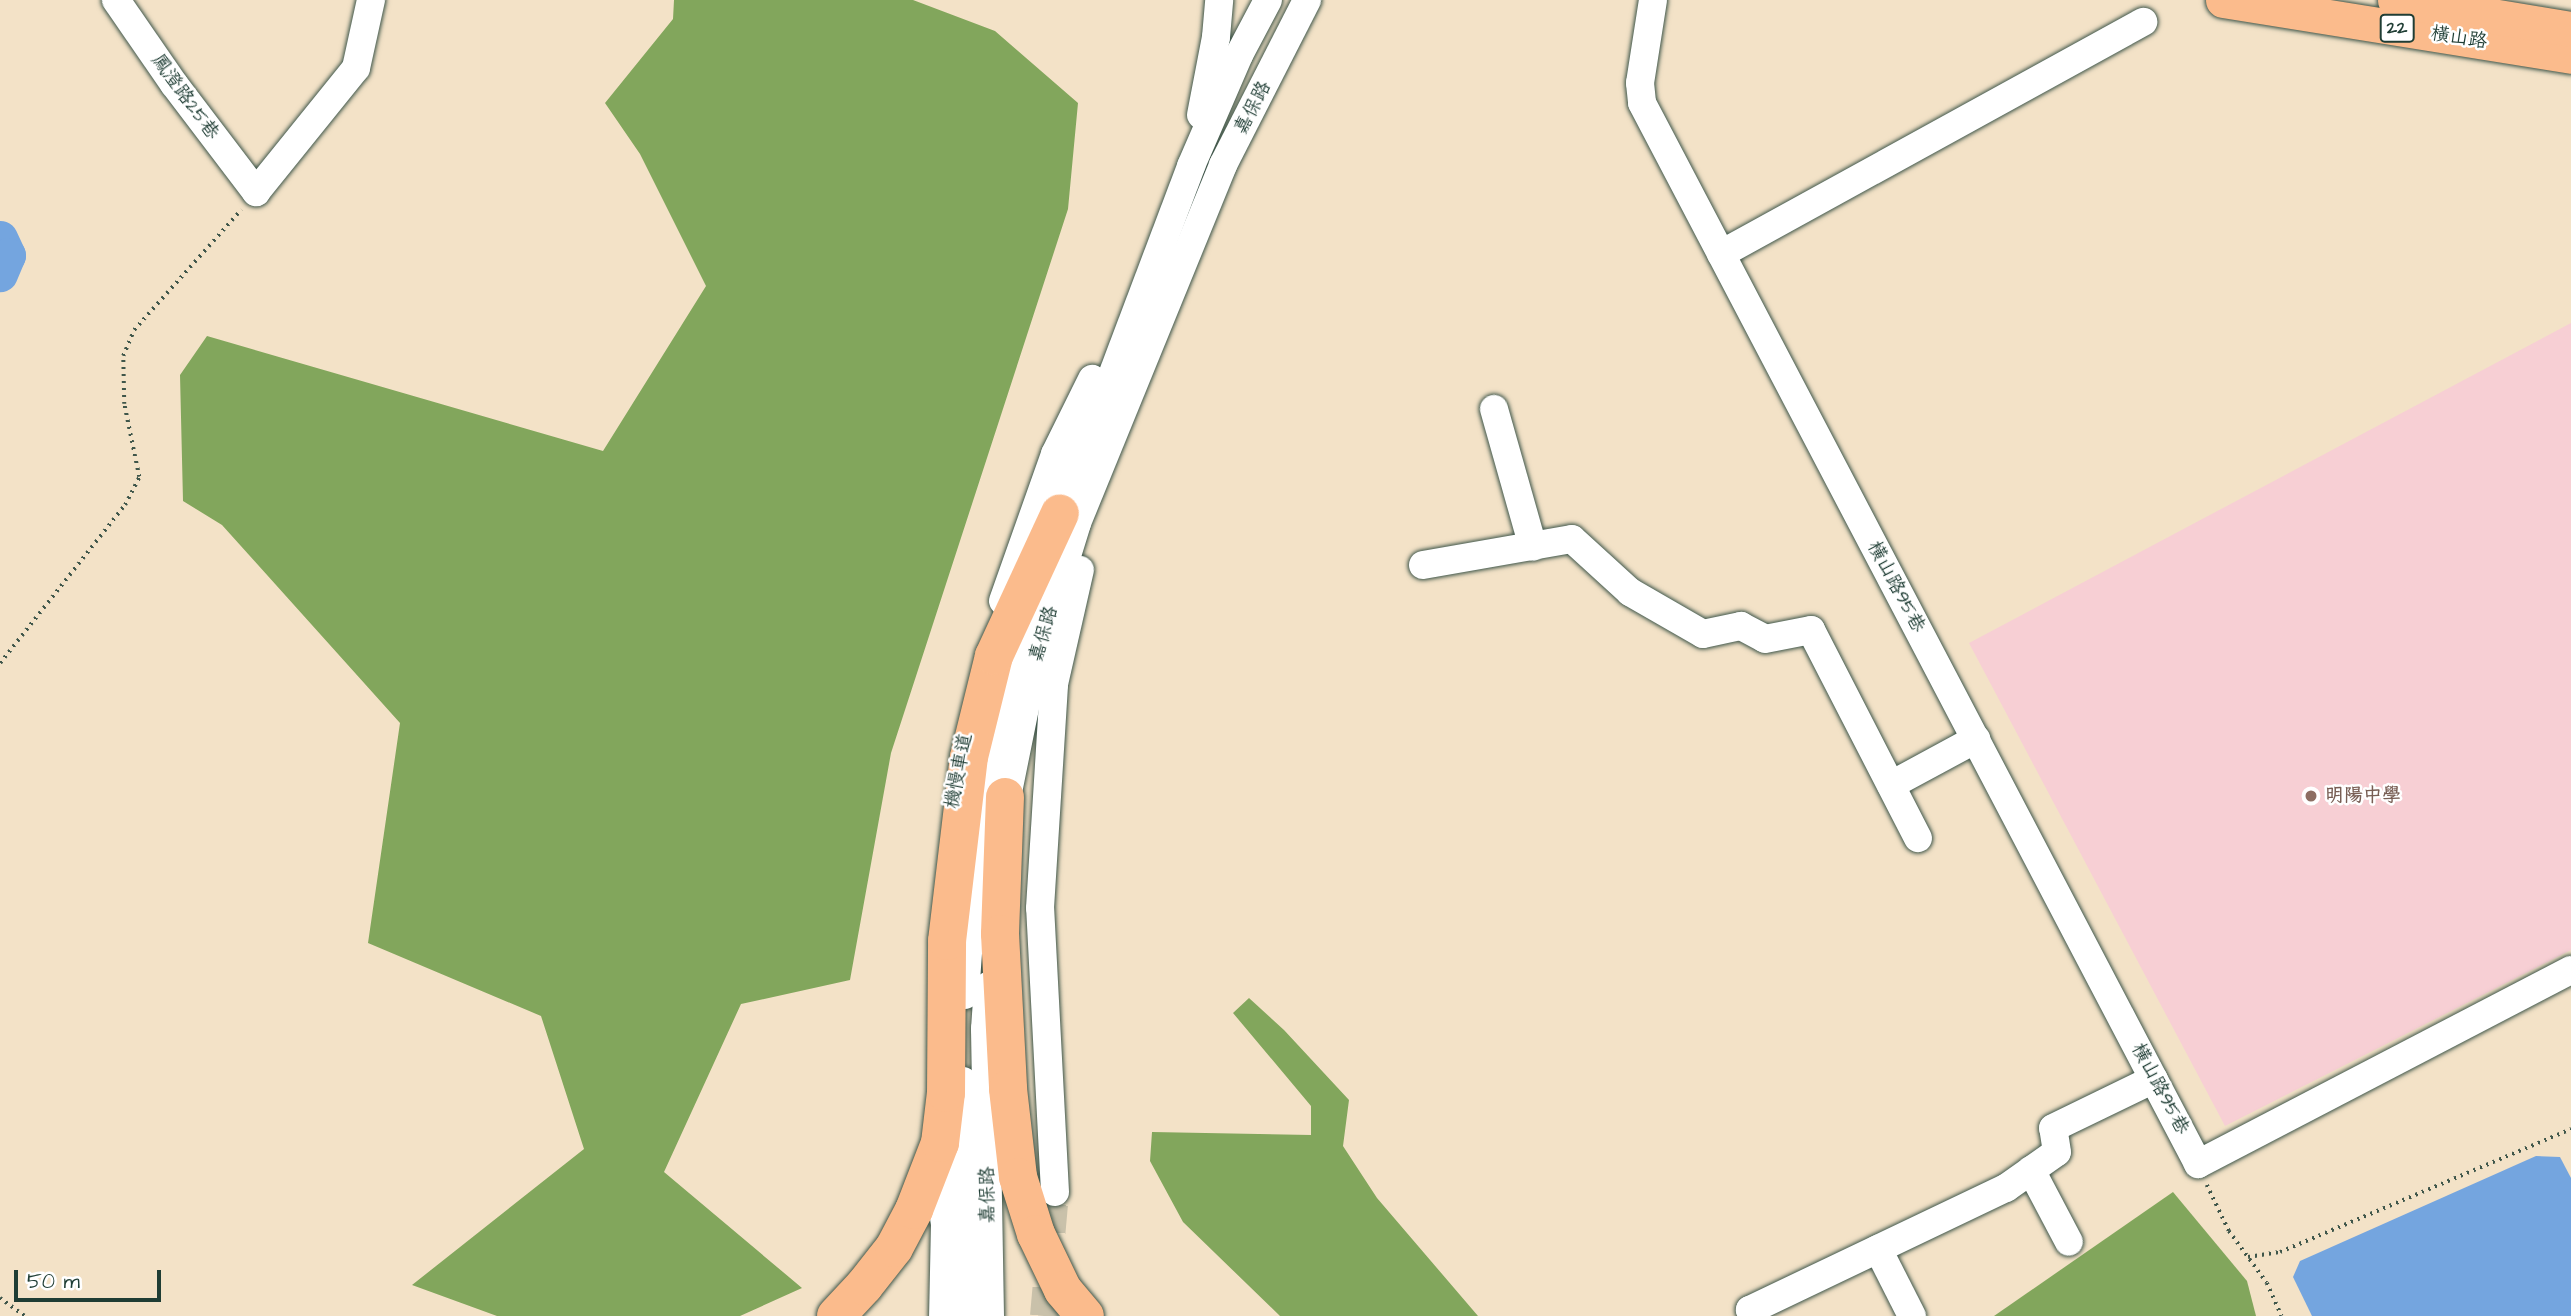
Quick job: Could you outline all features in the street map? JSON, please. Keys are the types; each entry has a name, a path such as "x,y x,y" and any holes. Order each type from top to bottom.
{"highway":[{"path":"836,1316 894,1248 935,1160 946,1093 947,941 969,757 995,656 1060,513"},
{"path":"1005,797 1000,934 1008,1089 1018,1177 1036,1234 1063,1290 1085,1316"}],"main road":[{"name":"橫山路","path":"2223,0 2571,56"},
{"name":"橫山路","path":"2395,0 2571,29"}],"street":[{"name":"鳳澄路25巷","path":"116,0 174,85 256,192"},
{"path":"256,192 356,68 371,0"},
{"path":"1191,166 1216,37 1219,0"},
{"name":"嘉保路","path":"964,1316 966,963 976,842 1001,709 1060,513 1191,166 1239,55 1268,0"},
{"name":"嘉保路","path":"990,1316 985,1029 993,898 1005,797 1035,659 1077,523 1223,165 1307,0"},
{"path":"1292,31 1314,0"},
{"name":"橫山路95巷","path":"1653,0 1640,83 1642,103 2199,1164"},
{"path":"1721,254 2143,22"},
{"name":"機慢車道","path":"943,1316 945,1224 935,1160 929,1086 933,968 943,858 965,737 1010,579 1055,454 1101,360 1155,263"},
{"path":"1494,409 1533,547"},
{"path":"1055,1192 1040,908 1054,684 1110,441"},
{"path":"1423,565 1572,539 1630,592 1703,634 1741,626 1765,639 1811,630 1918,838"},
{"path":"1891,785 1976,739"},
{"path":"2199,1164 2571,970"},
{"path":"1753,1316 1750,1310 2006,1188 2057,1152 2053,1128 2154,1079"},
{"path":"2031,1170 2069,1242"},
{"path":"1878,1249 1912,1316"}],"path":[{"path":"0,663 125,505 139,477 124,404 123,356 134,330 256,192"},
{"path":"2248,1257 2280,1252 2571,1129"},
{"path":"2199,1164 2218,1210 2267,1283 2282,1316"},
{"path":"0,1298 25,1316"}],"shaded area":[{"name":"明陽中學","path":"2571,323 2571,950 2225,1126 1969,643"}],"green space":[{"path":"674,0 913,0 995,31 1078,103 1068,209 891,753 850,980 741,1004 664,1172 802,1288 740,1316 497,1316 412,1285 584,1149 541,1016 368,943 400,723 222,525 183,501 180,375 207,336 603,451 706,286 640,154 605,103 673,19"},
{"path":"1249,998 1284,1030 1349,1100 1343,1146 1377,1198 1478,1316 1280,1316 1183,1222 1150,1161 1152,1132 1311,1135 1311,1106 1233,1013"},
{"path":"2173,1192 2247,1281 2256,1316 1994,1316"}],"water":[{"path":"2536,1156 2560,1157 2571,1178 2571,1316 2312,1316 2293,1277 2300,1261"}],"waterway":[{"path":"0,238 8,255 0,274"}],"tunnel":[{"path":"1044,1316 1055,1192"}],"place":[{"name":"明陽中學","path":"2311,796"}]}
